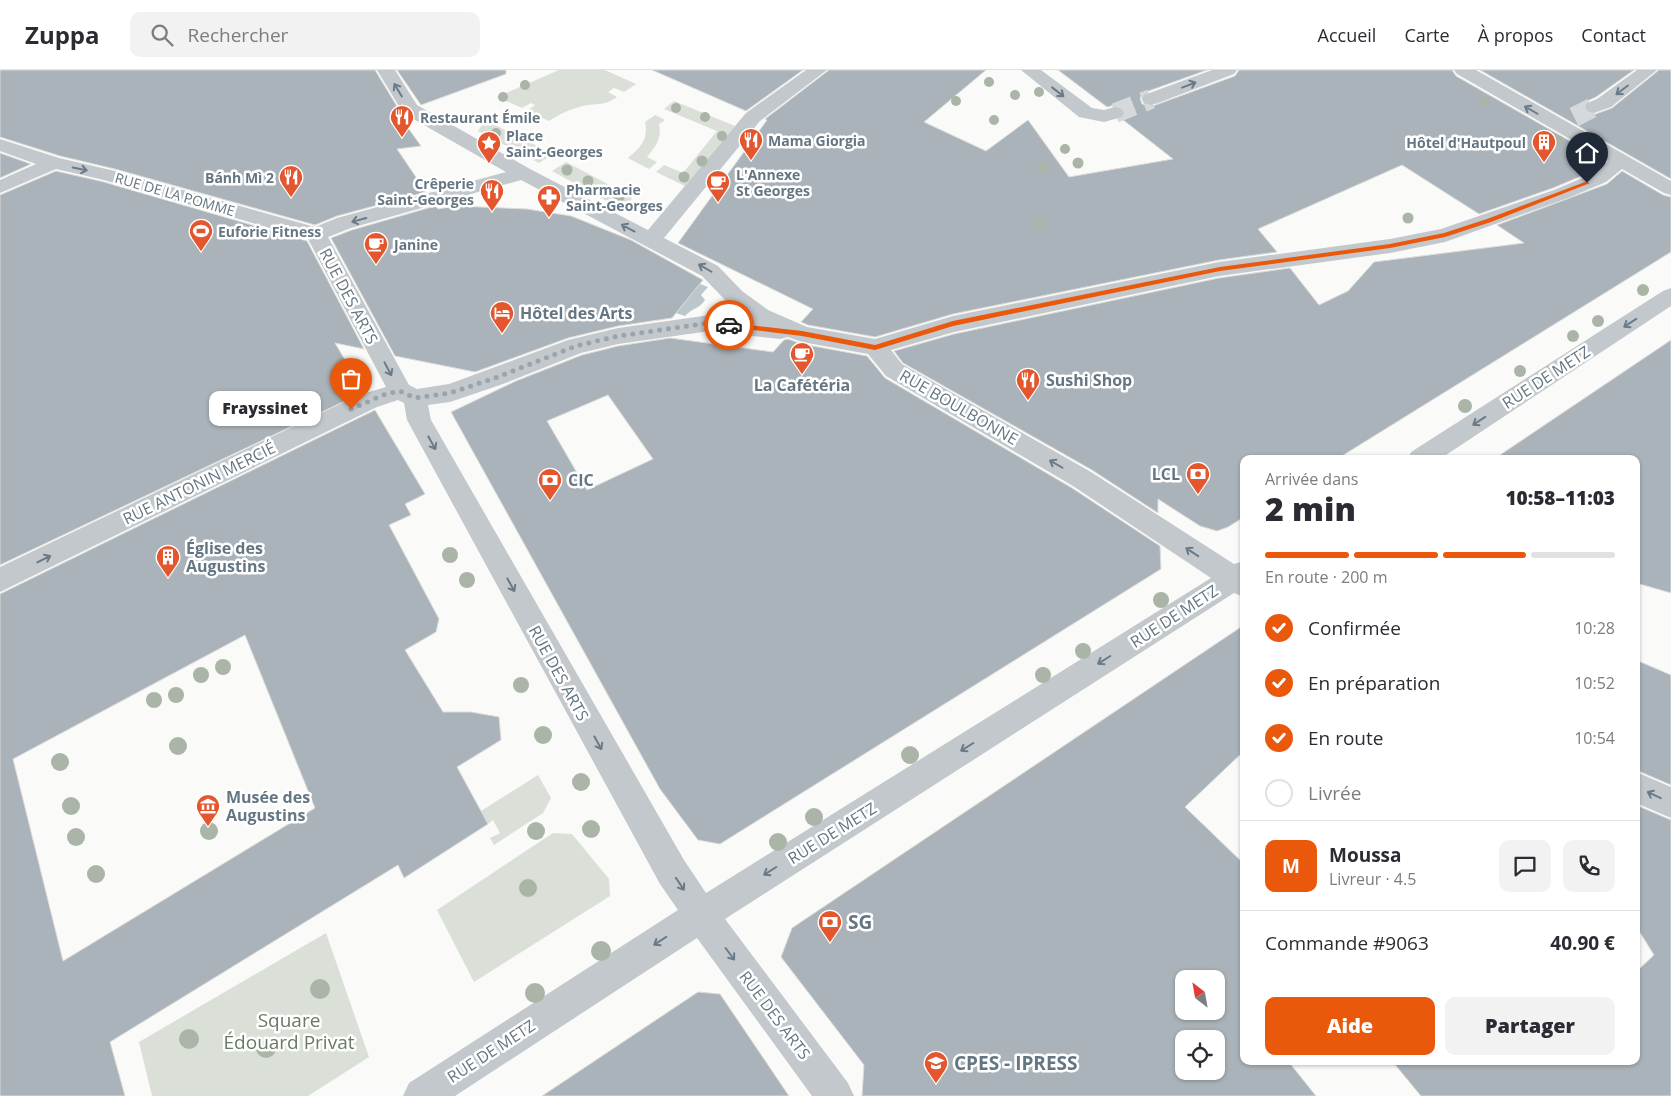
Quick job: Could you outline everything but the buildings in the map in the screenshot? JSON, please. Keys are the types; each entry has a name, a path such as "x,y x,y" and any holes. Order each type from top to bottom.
{"street":[{"path":"386,70 410,109 523,173 710,271 734,296 760,315 802,334"},
{"path":"651,240 753,117 818,70"},
{"path":"1030,70 1086,113 1104,116 1115,113"},
{"path":"1151,99 1228,70"},
{"path":"1463,70 1565,121 1620,161 1671,189"},
{"path":"1594,107 1604,103 1648,70"},
{"name":"RUE DE LA POMME","path":"0,145 54,163 108,175 316,234"},
{"path":"710,323 802,334 875,347 953,324 1220,269 1390,246 1445,235 1569,191 1599,178 1620,161"},
{"path":"0,187 54,163"},
{"path":"316,234 344,223 523,173"},
{"name":"RUE DES ARTS","path":"316,234 408,395 419,420 672,872 701,915 835,1096"},
{"path":"710,323 724,317 731,306 734,296"},
{"name":"RUE DE METZ","path":"1426,455 1671,296"},
{"name":"RUE ANTONIN MERCIÉ","path":"0,580 368,401 459,390 576,346 618,336 710,323"},
{"name":"RUE BOULBONNE","path":"875,347 894,370 1082,479 1240,578"},
{"name":"RUE DE METZ","path":"422,1096 701,915 1240,578"},
{"path":"1640,789 1671,803"}],"green space":[{"path":"559,70 605,70 636,84 624,92 614,88 608,92 617,97 608,102 583,106 561,114 549,121 527,111 535,105 531,103 522,108 497,97"},
{"path":"674,101 735,126 685,186 656,172 664,165 683,173 717,131 664,109"},
{"path":"655,115 665,120 659,124 660,134 658,142 647,157 657,162 649,169 628,158 645,139 645,122"},
{"path":"491,123 553,154 539,163 478,131 482,125"},
{"path":"566,162 632,197 630,203 618,207 552,171"},
{"path":"538,775 551,798 543,813 494,845 490,838 500,833 493,820 488,824 481,811"},
{"path":"553,833 572,834 609,879 610,896 474,982 437,910"},
{"name":"Square Édouard Privat","path":"326,933 369,1057 308,1096 152,1096 139,1042"}],"shaded area":[{"path":"700,284 708,287 701,295 705,300 703,303 685,316 676,313"}],"tunnel":[{"path":"1115,113 1151,99"},
{"path":"1574,117 1594,107"}],"way so far":[{"path":"351,409 386,394 400,391 415,398 450,393 495,378 576,346 618,336 710,323 729,325"}],"place":[{"name":"Restaurant Émile","path":"402,138"},
{"name":"Mama Giorgia","path":"751,161"},
{"name":"Hôtel d'Hautpoul","path":"1544,163"},
{"name":"Place Saint-Georges","path":"489,164"},
{"name":"Bánh Mì 2","path":"291,198"},
{"name":"L'Annexe St Georges","path":"718,203"},
{"name":"Crêperie Saint-Georges","path":"492,212"},
{"name":"Pharmacie Saint-Georges","path":"549,218"},
{"name":"Euforie Fitness","path":"201,252"},
{"name":"Janine","path":"376,265"},
{"name":"Hôtel des Arts","path":"502,334"},
{"name":"La Cafétéria","path":"802,375"},
{"name":"Sushi Shop","path":"1028,401"},
{"name":"Frayssinet","path":"351,409"},
{"name":"LCL","path":"1198,495"},
{"name":"CIC","path":"550,501"},
{"name":"Église des Augustins","path":"168,578"},
{"name":"Musée des Augustins","path":"208,827"},
{"name":"SG","path":"830,943"},
{"name":"CPES - IPRESS","path":"936,1084"}],"route":[{"path":"729,325 802,334 875,347 953,324 1220,269 1390,246 1445,235 1587,183"}]}
